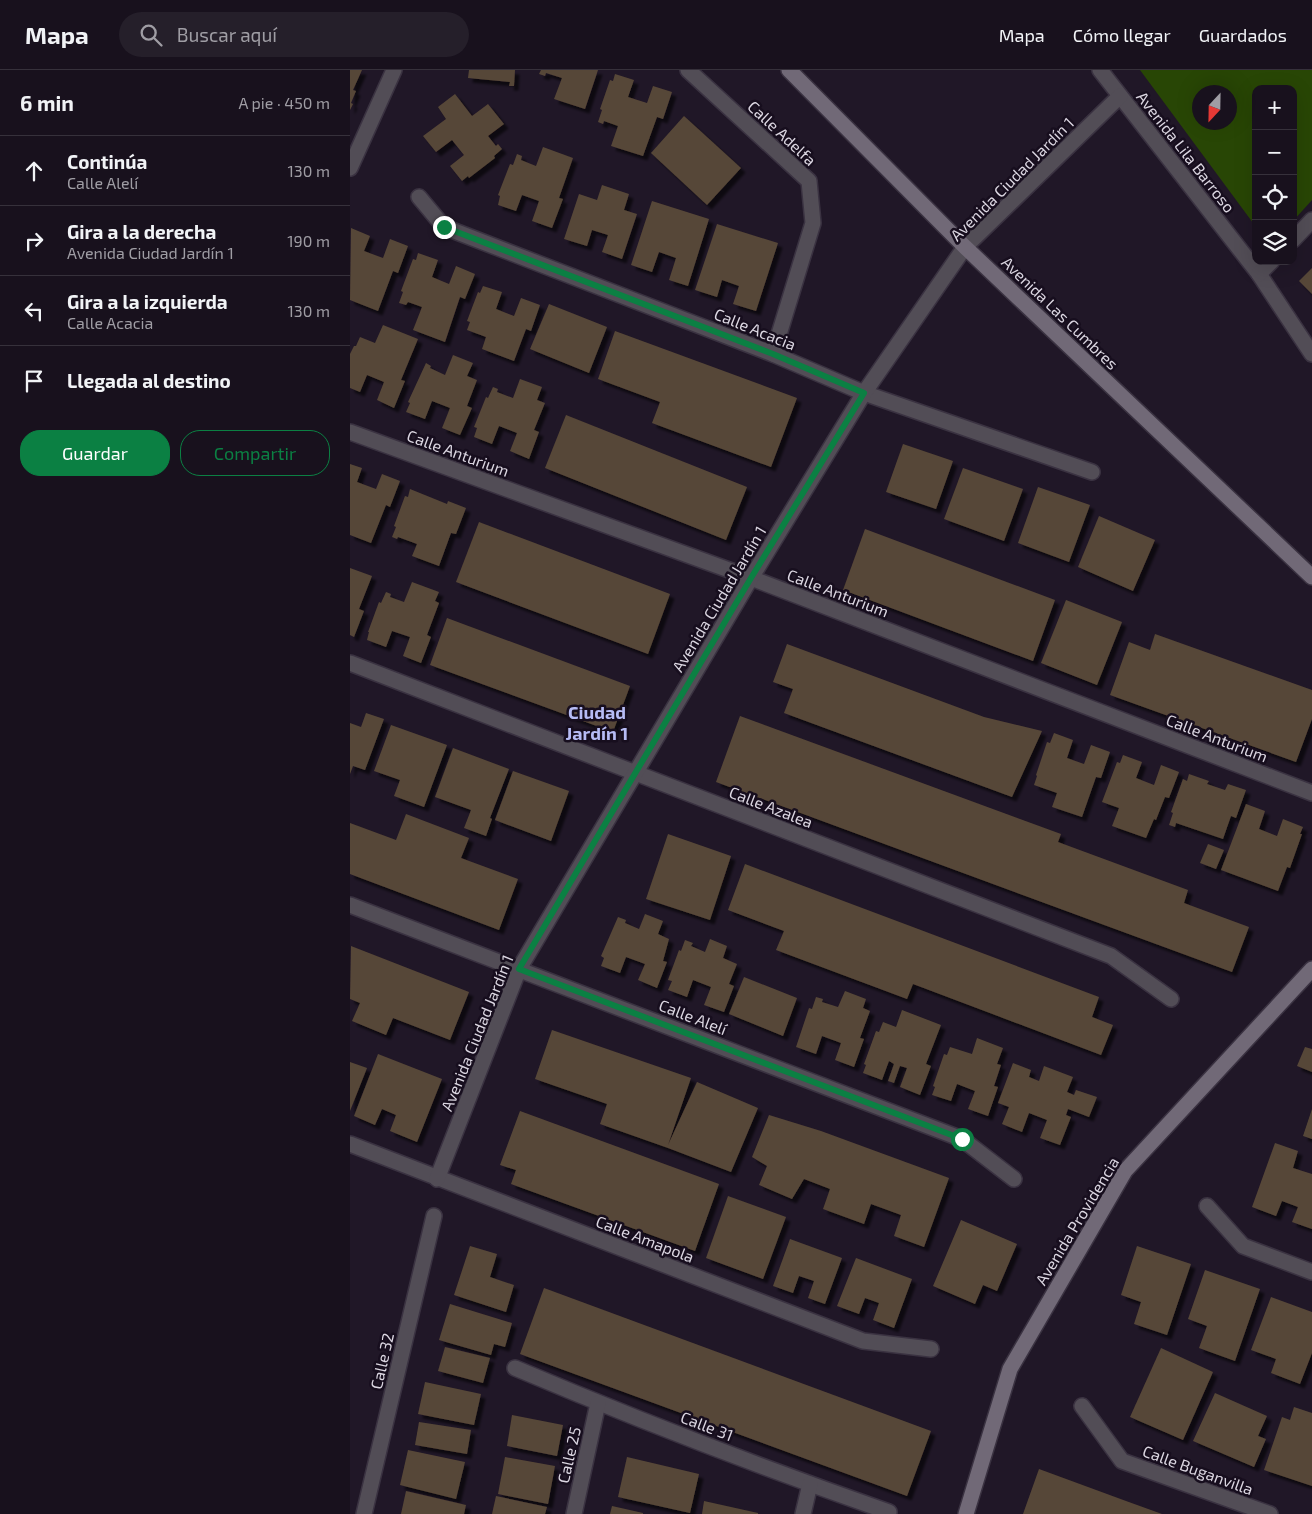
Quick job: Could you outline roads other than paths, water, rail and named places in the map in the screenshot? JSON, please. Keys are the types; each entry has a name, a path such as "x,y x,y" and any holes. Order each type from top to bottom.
{"street":[{"path":"350,168 394,70"},
{"name":"Calle Adelfa","path":"688,70 809,181 813,223 773,354"},
{"name":"Avenida Las Cumbres","path":"789,70 965,247 1312,577"},
{"name":"Avenida Lila Barroso","path":"1100,70 1259,274 1312,354"},
{"name":"Avenida Ciudad Jardín 1","path":"437,1179 519,969 751,578 864,393 965,247 1120,96"},
{"name":"Calle Acacia","path":"418,197 444,227 773,354 864,393 1092,472"},
{"path":"1297,236 1312,220"},
{"path":"1259,274 1268,265"},
{"name":"Calle Anturium","path":"350,432 751,578 1312,793"},
{"name":"Calle Azalea","path":"350,663 1111,956 1171,999"},
{"name":"Calle Alelí","path":"350,905 962,1139 1014,1179"},
{"name":"Avenida Providencia","path":"966,1514 1010,1368 1125,1171 1312,969"},
{"name":"Calle Amapola","path":"350,1144 863,1341 931,1349"},
{"path":"1207,1206 1243,1246 1312,1272"},
{"name":"Calle 32","path":"364,1514 434,1216"},
{"name":"Calle 31","path":"515,1368 598,1403 889,1512"},
{"name":"Calle 25","path":"574,1514 598,1403"},
{"name":"Calle Buganvilla","path":"1082,1406 1122,1461 1270,1514"},
{"path":"803,1514 810,1484"}],"district":[{"name":"Ciudad Jardín 1","path":"597,723"}]}
